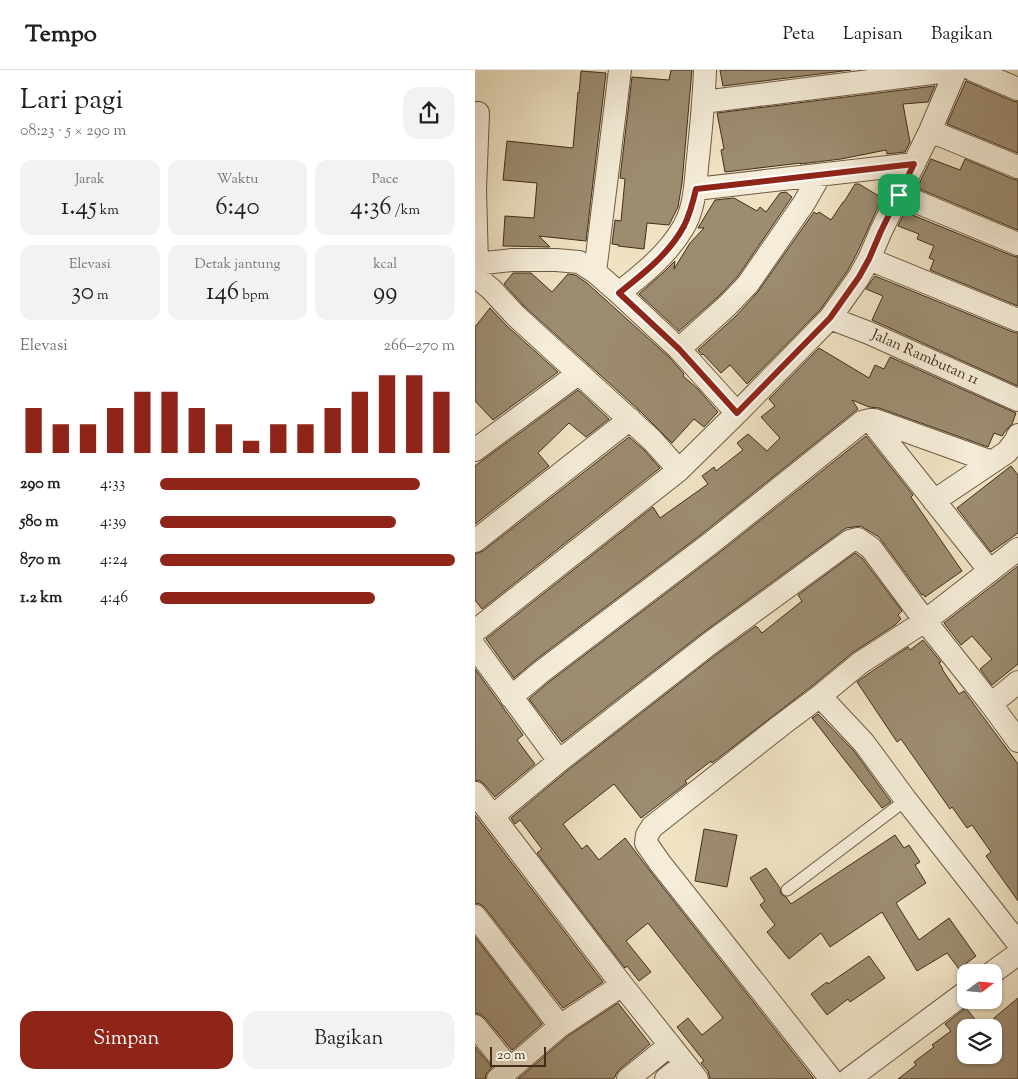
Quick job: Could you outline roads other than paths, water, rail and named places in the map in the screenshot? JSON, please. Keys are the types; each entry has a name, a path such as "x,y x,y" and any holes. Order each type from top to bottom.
{"street":[{"path":"595,272 620,70"},
{"path":"619,293 669,249 683,227 691,209 696,189 705,70"},
{"path":"703,102 956,70"},
{"path":"475,631 679,470 830,318 859,277 869,259 930,131 956,70"},
{"path":"973,70 1018,89"},
{"path":"478,113 475,190 476,268 491,289 516,316 630,419 679,470"},
{"path":"930,131 1018,167"},
{"path":"696,189 914,164"},
{"path":"679,349 727,306 748,284 804,203 820,175"},
{"path":"899,195 1018,244"},
{"path":"869,259 1018,320"},
{"path":"476,268 512,260 579,262 595,272 679,349 737,413"},
{"name":"Jalan Rambutan 11","path":"830,318 937,363 1018,400"},
{"path":"480,438 579,373"},
{"path":"475,541 630,419"},
{"path":"870,420 990,571"},
{"path":"511,696 711,543 862,422 875,420 992,462"},
{"path":"934,501 1007,452 1018,435"},
{"path":"493,816 559,761 709,644 850,541 858,539 871,548 1018,741"},
{"path":"831,1079 660,863 646,843 647,835 652,827 860,663 925,621 1018,550"},
{"path":"475,647 559,761"},
{"path":"991,704 1018,682"},
{"path":"820,696 864,743 906,800 1018,942"},
{"path":"475,793 621,985 691,1072 666,1079"},
{"path":"475,916 560,1026"},
{"path":"1003,965 1018,954"},
{"path":"475,1026 504,1074 560,1026 621,985"},
{"path":"849,1079 957,999"},
{"path":"628,1079 670,1045"}],"lane":[{"path":"787,890 906,800"}]}
